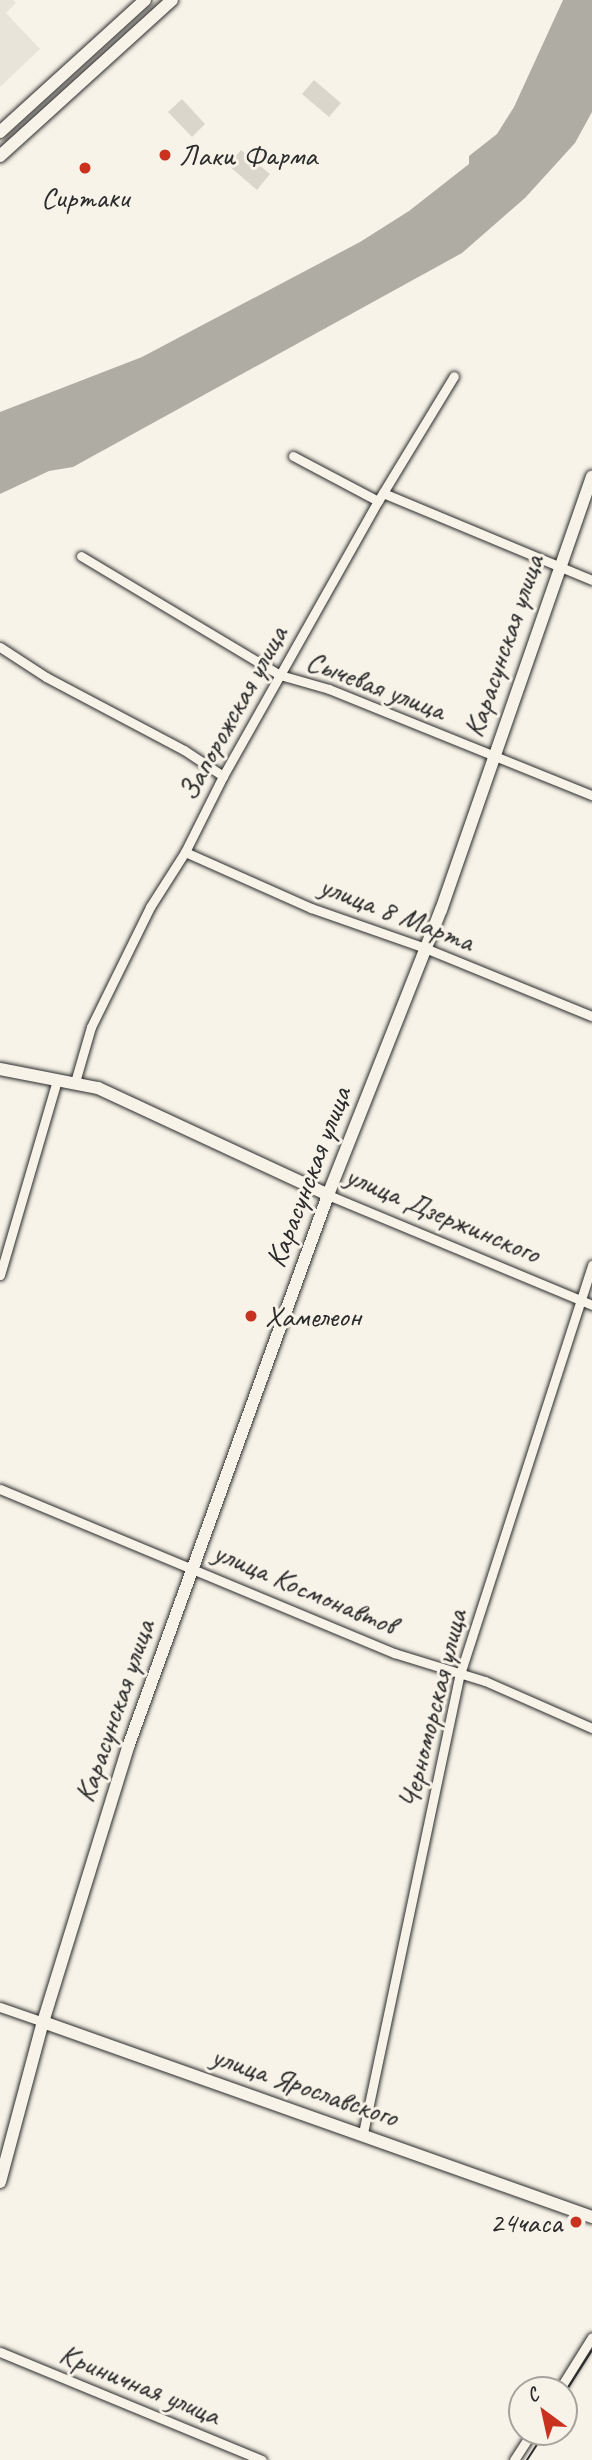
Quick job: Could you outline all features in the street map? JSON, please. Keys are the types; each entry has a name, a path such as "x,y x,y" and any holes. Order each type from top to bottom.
{"street":[{"path":"0,132 145,0"},
{"path":"0,156 172,0"},
{"name":"Запорожская улица","path":"75,1083 91,1027 150,907 185,852 223,776 381,497 454,376"},
{"path":"293,456 381,497 592,580"},
{"name":"Карасунская улица","path":"0,2182 43,2022 128,1747 191,1566 328,1195 425,948 592,477"},
{"name":"Сычевая улица","path":"81,556 280,675 329,689 592,795"},
{"path":"0,647 46,677 184,750 223,776"},
{"name":"улица 8 Марта","path":"185,852 311,908 425,948 592,1016"},
{"name":"улица Дзержинского","path":"0,1069 75,1083 109,1093 328,1195 592,1305"},
{"path":"0,1275 57,1080"},
{"name":"Черноморская улица","path":"363,2133 460,1674 592,1265"},
{"name":"улица Космонавтов","path":"0,1489 191,1566 394,1653 485,1681 592,1728"},
{"name":"улица Ярославского","path":"0,2007 363,2133 592,2217"},
{"path":"568,2376 592,2337"},
{"name":"Криничная улица","path":"0,2352 262,2460"}],"shaded area":[{"path":"0,0 13,0 16,3 6,13 40,49 0,87"},
{"path":"156,0 164,0 0,150 0,142"},
{"path":"563,0 592,0 592,112 575,143 525,198 462,253 73,467 49,471 0,494 0,412 142,357 360,242 409,211 469,164 469,156 497,134 514,107"},
{"path":"314,80 341,103 329,117 302,94"},
{"path":"182,99 205,124 192,137 168,112"},
{"path":"241,150 270,174 257,190 228,165"}],"tram line":[{"path":"575,2376 592,2350"},
{"path":"527,2460 536,2446"}],"place":[{"name":"Лаки Фарма","path":"165,155"},
{"name":"Сиртаки","path":"85,168"},
{"name":"Хамелеон","path":"251,1316"},
{"name":"24часа","path":"576,2222"}]}
